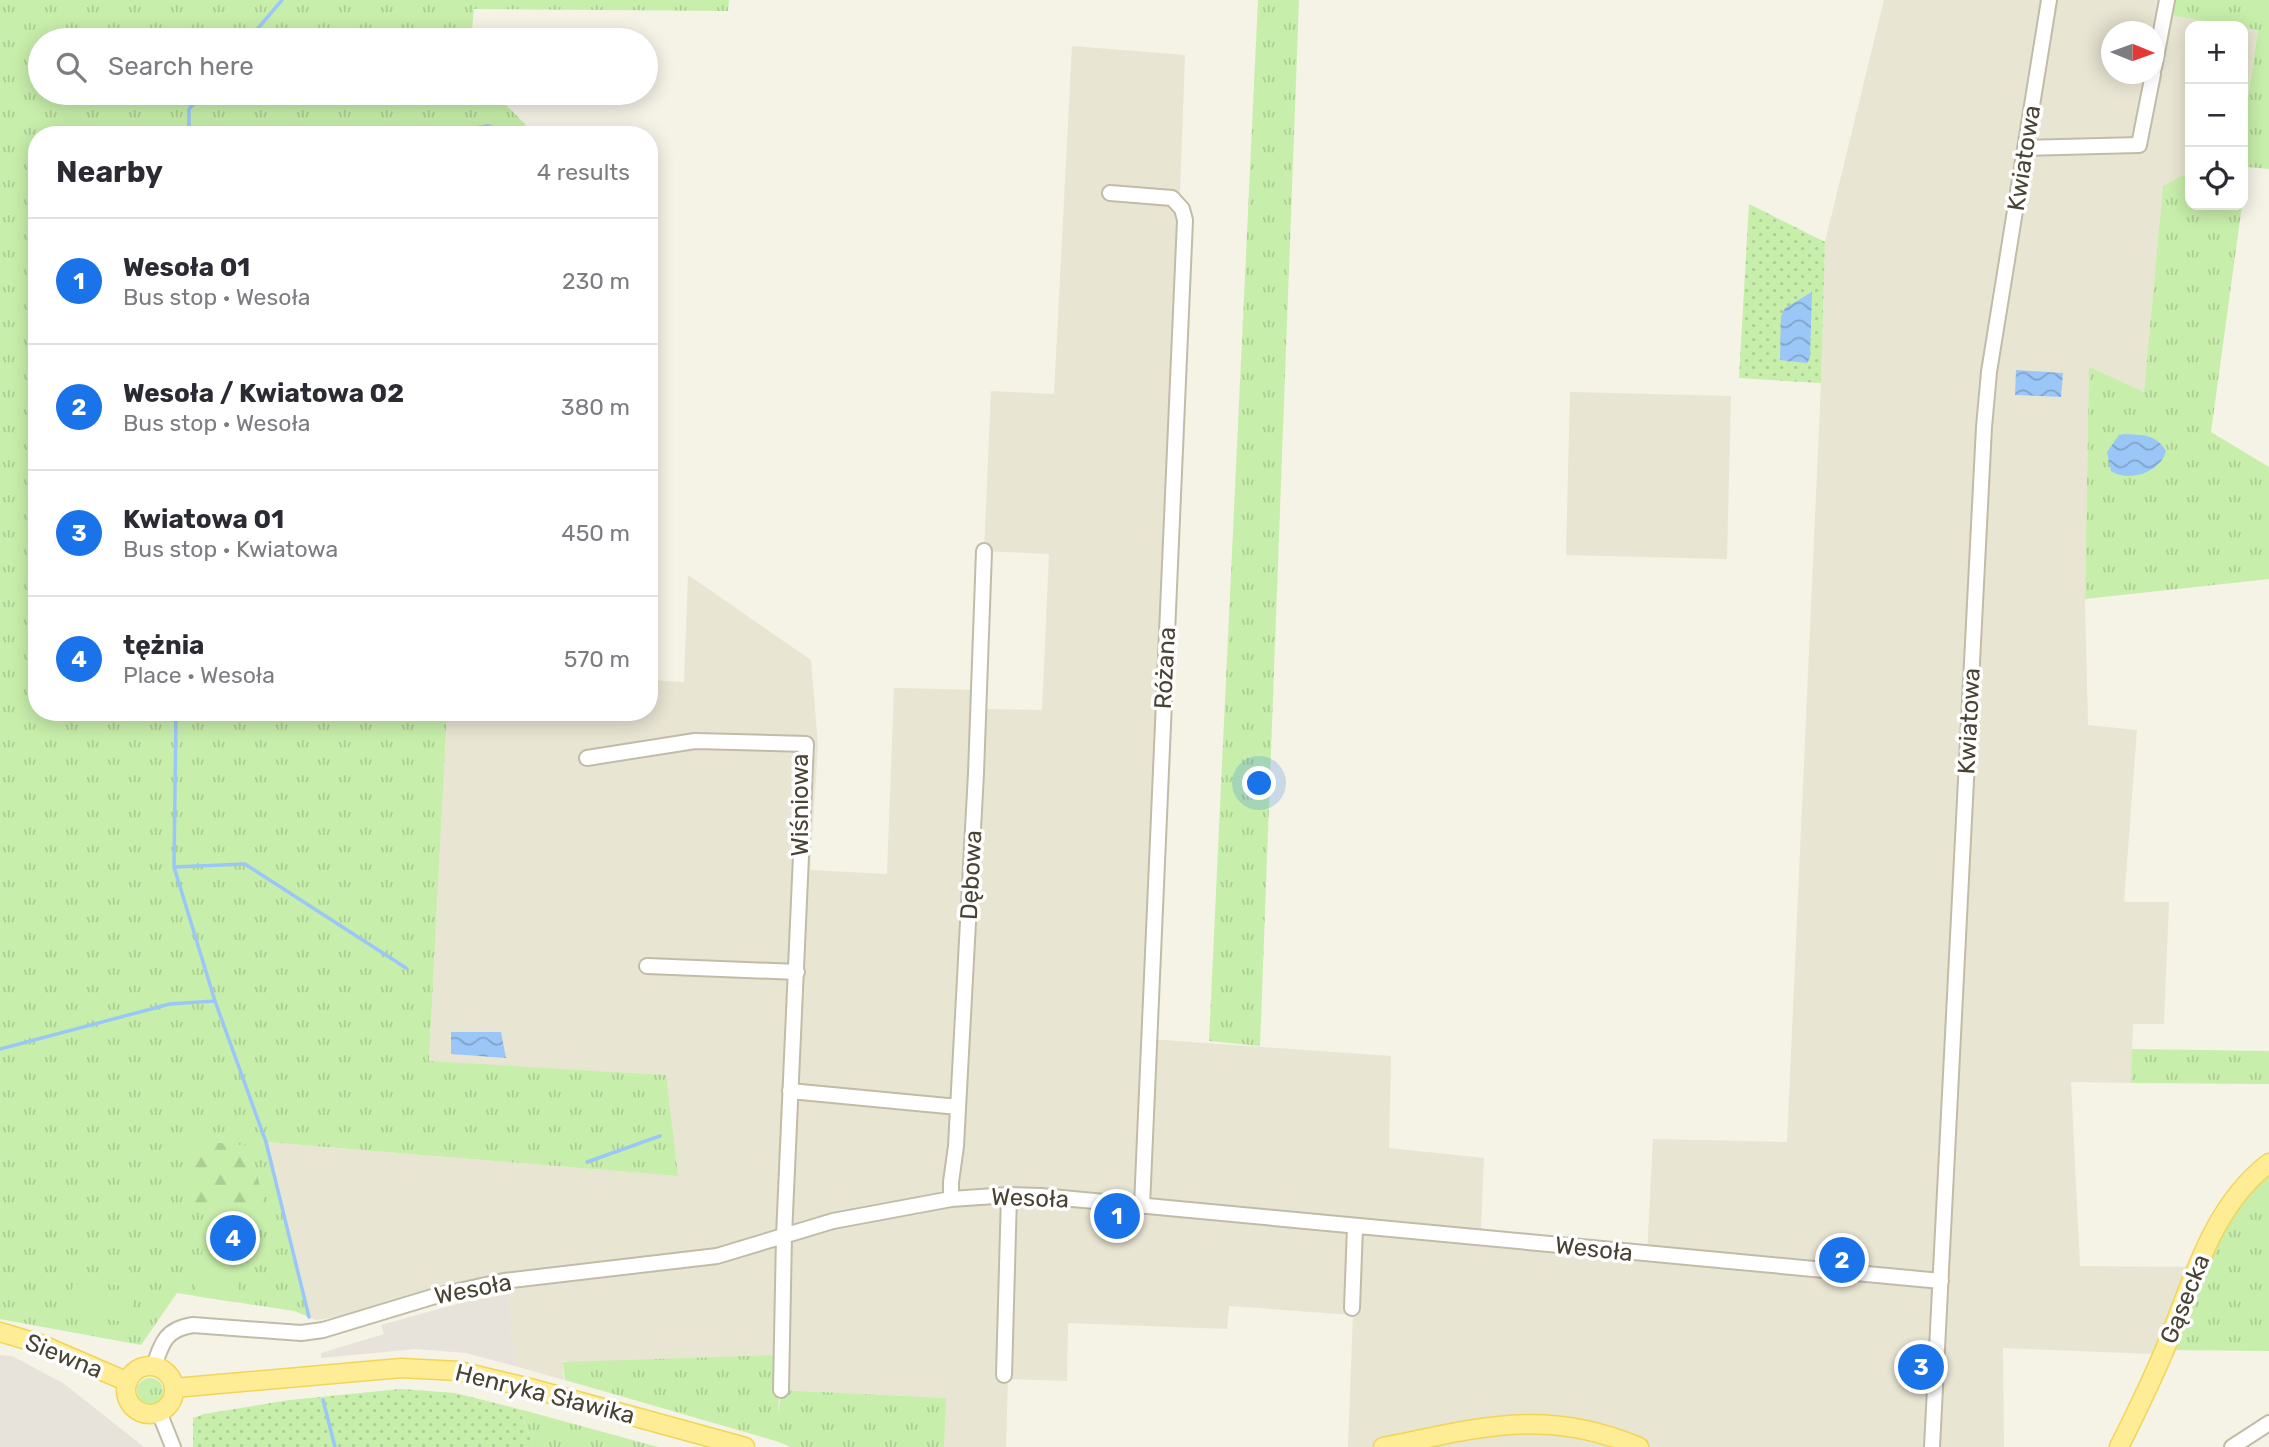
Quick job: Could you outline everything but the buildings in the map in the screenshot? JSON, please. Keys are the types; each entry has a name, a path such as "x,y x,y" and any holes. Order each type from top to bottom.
{"main road":[{"name":"Gąsecka","path":"2119,1447 2217,1225 2237,1193 2269,1163"},
{"name":"Siewna","path":"0,1332 40,1344 128,1382"},
{"path":"154,1366 168,1374 174,1388 171,1402 159,1412 145,1413 135,1408 127,1395 128,1382 135,1371 154,1366"},
{"name":"Henryka Sławika","path":"174,1388 401,1368 459,1371 745,1447"},
{"path":"1383,1447 1483,1427 1523,1423 1553,1423 1580,1427 1608,1434 1639,1447"}],"street":[{"name":"Kwiatowa","path":"1932,1447 1984,427 1989,372 2049,0"},
{"path":"2163,21 2167,0"},
{"path":"2026,148 2139,145 2151,84"},
{"name":"Różana","path":"1110,194 1172,198 1182,209 1185,220 1142,1206"},
{"name":"Dębowa","path":"951,1199 976,773 985,551"},
{"name":"Wiśniowa","path":"587,758 695,741 806,744 784,1236 781,1390"},
{"path":"647,967 797,972"},
{"path":"790,1091 958,1107"},
{"path":"1004,1376 1009,1195"},
{"name":"Wesoła","path":"154,1366 162,1344 168,1335 179,1327 193,1325 301,1333 323,1330 432,1297 504,1281 717,1256 832,1221 951,1199 1009,1195 1941,1281"},
{"path":"1352,1308 1355,1227"},
{"path":"159,1412 173,1447"},
{"path":"2232,1447 2269,1423"}],"shaded area":[{"path":"1884,0 2167,0 2165,14 2208,21 2185,21 2185,175 2163,187 2144,392 2089,368 2085,599 2088,725 2137,730 2124,902 2169,902 2164,1024 2133,1024 2131,1083 2071,1082 2080,1266 2188,1267 2153,1354 2003,1348 2004,1447 1348,1447 1353,1315 1229,1306 1227,1329 1068,1323 1067,1381 1008,1379 1006,1447 944,1447 945,1398 781,1390 563,1361 564,1380 515,1366 507,1289 316,1320 309,1317 266,1142 678,1176 665,1075 429,1062 447,721 658,721 658,681 684,682 688,575 811,660 818,746 810,870 887,874 894,688 987,690 986,709 1042,710 1049,554 984,551 991,391 1054,394 1072,46 1185,55 1149,1039 1391,1056 1389,1148 1484,1158 1481,1229 1647,1255 1653,1139 1787,1142 1825,242"},
{"path":"2248,28 2258,30 2248,91"},
{"path":"1570,392 1731,396 1727,559 1566,555"},
{"path":"508,1294 515,1366 466,1353 416,1349 321,1358 321,1353 384,1334 381,1325 464,1302"},
{"path":"0,1355 12,1356 63,1383 144,1447 0,1447"}],"green space":[{"path":"0,0 729,0 728,11 474,9 472,28 28,28 28,105 506,105 525,124 28,126 28,721 447,721 429,1061 666,1075 678,1176 266,1142 309,1317 294,1311 177,1293 141,1345 0,1319"},
{"path":"1258,0 1299,0 1260,1046 1209,1041"},
{"path":"2166,0 2269,0 2269,169 2248,167 2248,96 2258,30 2248,28 2248,21 2205,21 2164,14"},
{"path":"2185,175 2185,210 2241,210 2211,432 2269,467 2269,579 2085,599 2089,367 2144,392 2163,186"},
{"path":"1749,204 1825,242 1821,383 1739,378"},
{"path":"2132,1049 2269,1051 2269,1084 2131,1083"},
{"path":"189,1140 251,1146 265,1210 191,1209"},
{"path":"2269,1163 2269,1351 2164,1350 2202,1256"},
{"path":"203,1247 242,1253 235,1302 195,1296"},
{"path":"112,1267 131,1270 128,1287 109,1284"},
{"path":"73,1284 135,1296 130,1323 68,1312"},
{"path":"781,1355 778,1415 781,1390 946,1398 944,1447 791,1447 565,1380 563,1362"},
{"path":"150,1378 159,1382 163,1391 159,1400 150,1404 141,1400 137,1391 141,1382"},
{"path":"401,1389 455,1393 519,1409 534,1447 193,1447 193,1418 204,1414 290,1400"},
{"path":"519,1409 658,1447 534,1447"}],"water":[{"path":"1812,292 1810,358 1807,363 1780,360 1781,316 1785,308"},
{"path":"2016,370 2063,373 2061,397 2015,395"},
{"path":"2119,435 2148,436 2158,441 2166,451 2158,465 2135,475 2126,476 2111,471 2107,452"},
{"path":"451,1032 501,1032 506,1058 451,1054"}],"waterway":[{"path":"258,28 282,0"},
{"path":"189,126 189,109 192,105"},
{"path":"176,721 174,867 215,1001"},
{"path":"174,867 245,864 406,968"},
{"path":"0,1049 170,1004 215,1001 266,1142 309,1317"},
{"path":"587,1162 660,1136"},
{"path":"323,1400 335,1447"}],"place":[{"name":"Wesoła 01","path":"1117,1216"},
{"name":"tężnia","path":"233,1238"},
{"name":"Wesoła / Kwiatowa 02","path":"1842,1260"},
{"name":"Kwiatowa 01","path":"1921,1367"}]}
